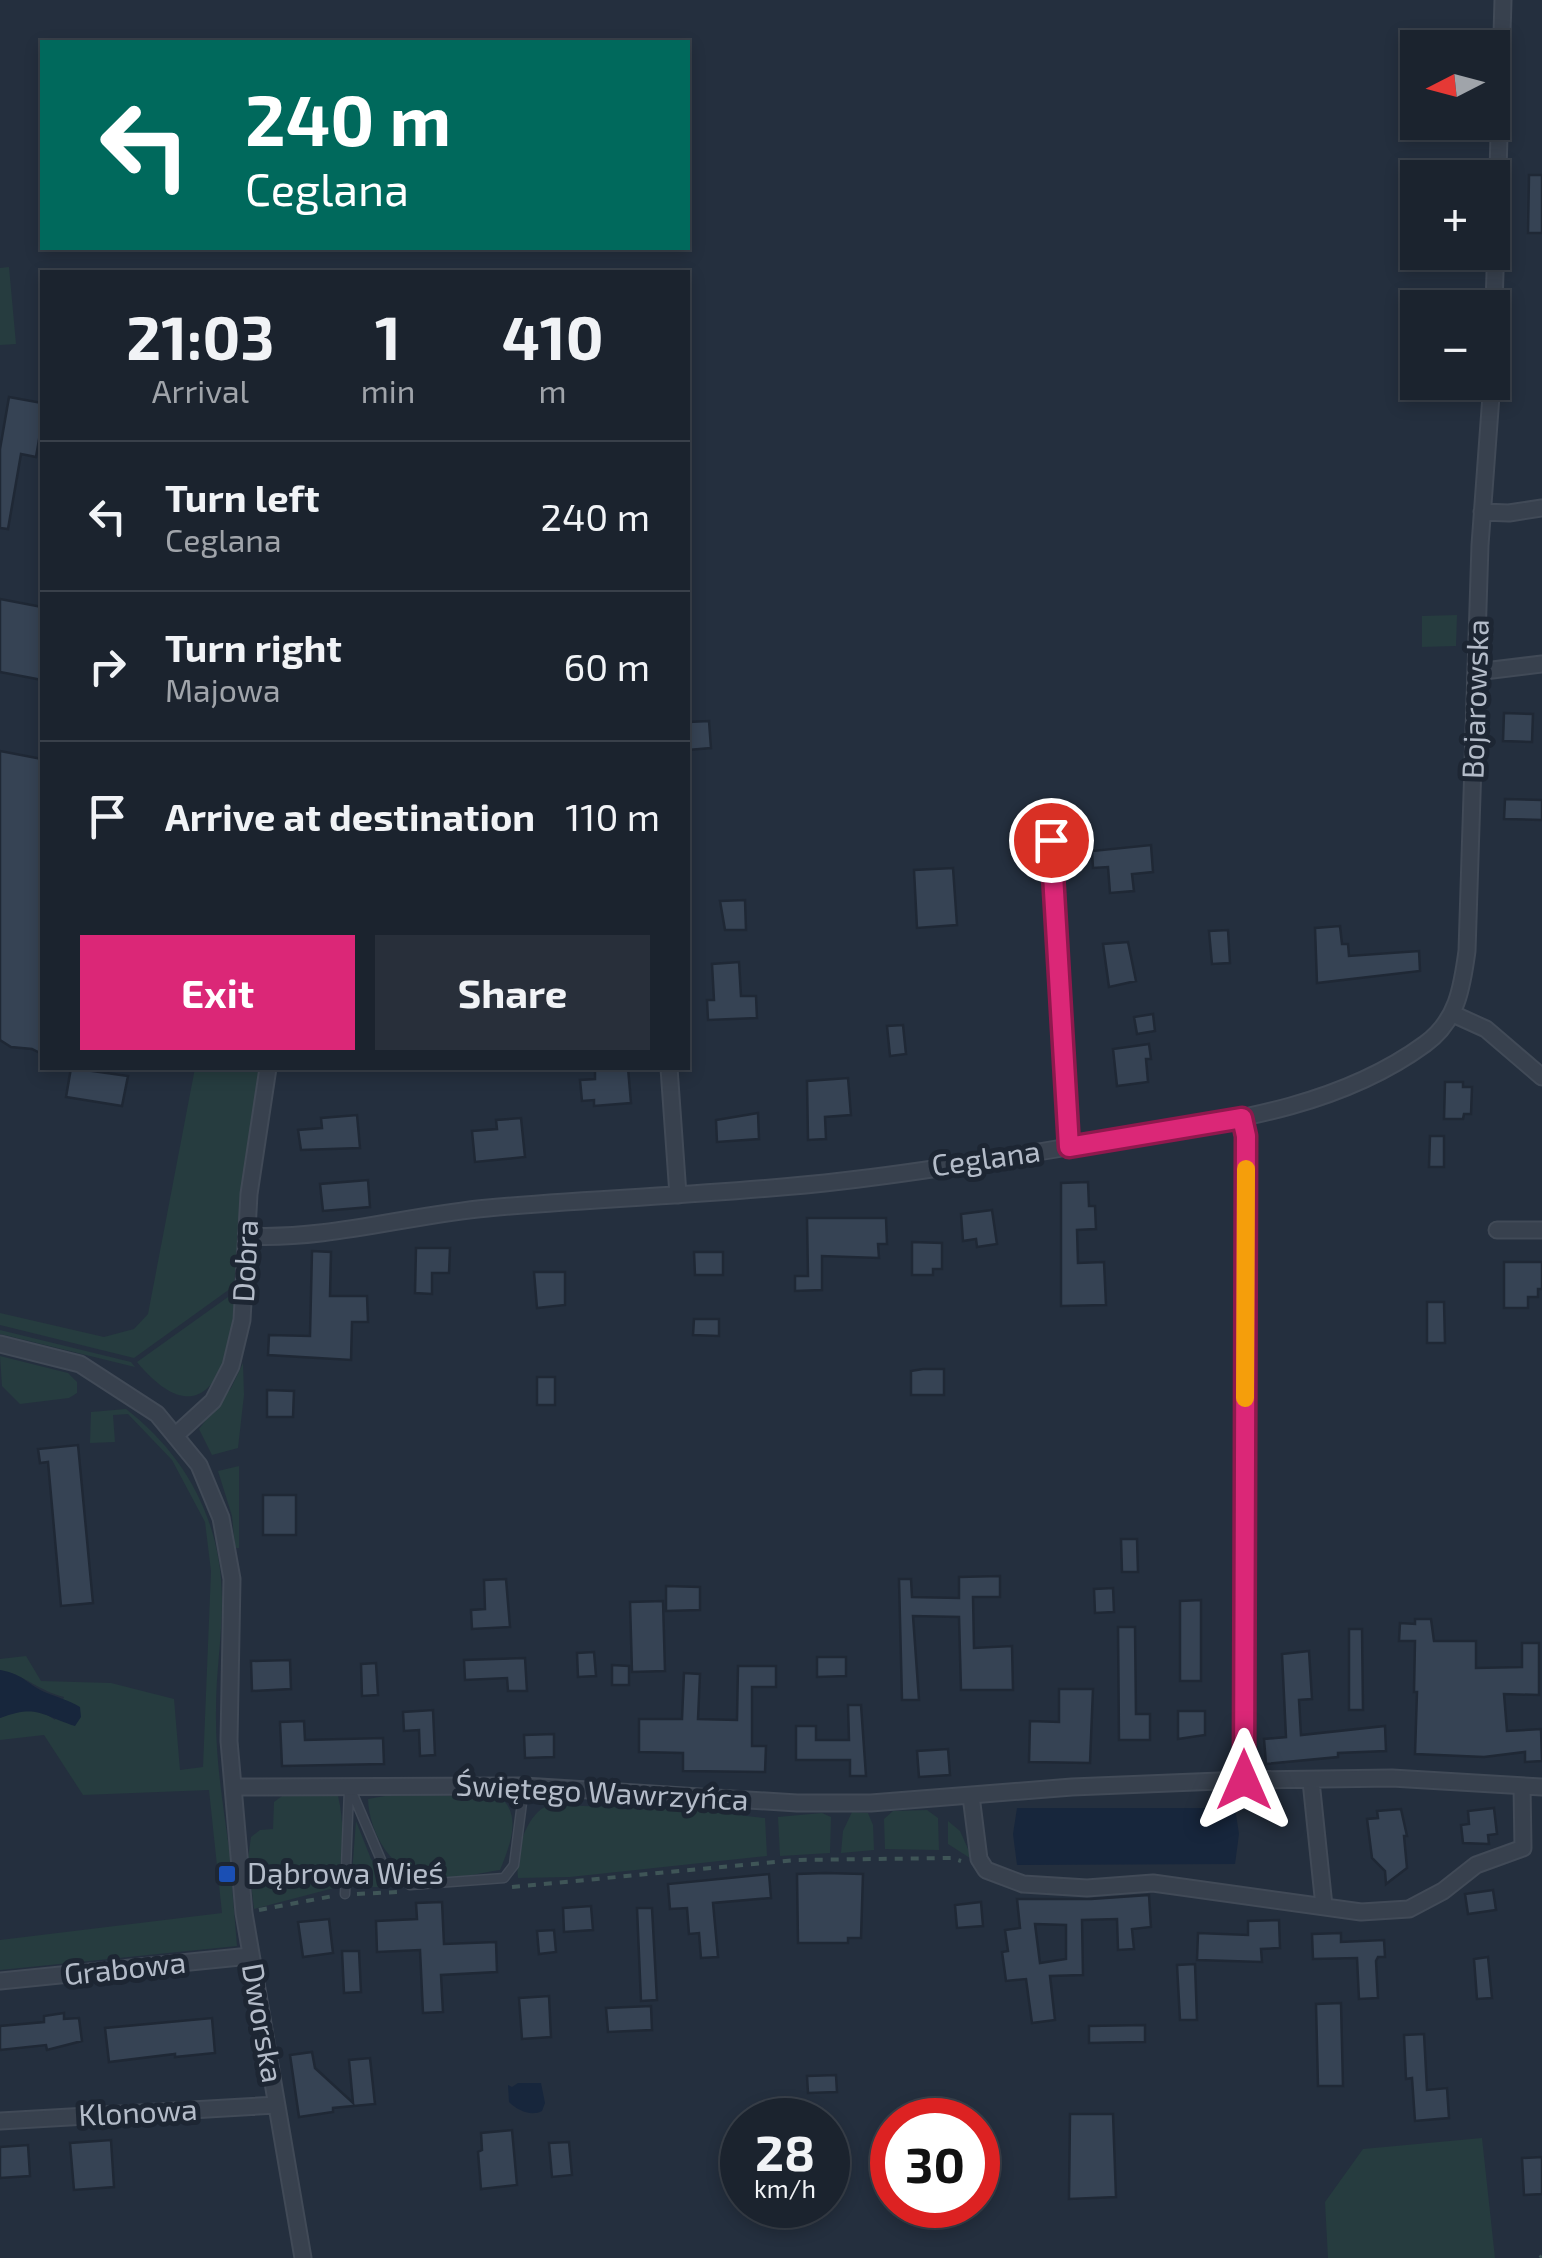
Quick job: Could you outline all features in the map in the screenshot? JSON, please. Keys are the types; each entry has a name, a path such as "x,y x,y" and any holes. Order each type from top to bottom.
{"street":[{"path":"1494,290 1503,0"},
{"name":"Bojarowska","path":"1453,1014 1467,951 1482,512 1491,400"},
{"path":"1482,512 1542,508"},
{"path":"1476,672 1542,664"},
{"path":"1051,840 1069,1147"},
{"path":"1453,1014 1486,1030 1542,1077"},
{"name":"Ceglana","path":"248,1236 370,1225 486,1208 843,1181 1242,1118 1290,1106 1383,1069 1429,1041 1453,1014"},
{"name":"Dobra","path":"177,1434 213,1401 231,1366 242,1320 249,1194 268,1070"},
{"path":"669,1070 678,1195"},
{"path":"1242,1118 1246,1136 1244,1780"},
{"path":"1496,1230 1542,1230"},
{"path":"0,1344 80,1364 132,1396 177,1434 199,1465 210,1488 230,1560 233,1607 229,1742 233,1786"},
{"name":"Świętego Wawrzyńca","path":"233,1786 524,1786 797,1803 871,1803 1072,1787 1244,1780 1392,1778 1542,1787"},
{"path":"1312,1781 1324,1906"},
{"name":"Dworska","path":"233,1786 250,1956 303,2258"},
{"path":"972,1796 979,1860 986,1870 1023,1884 1087,1888 1153,1883 1361,1912 1409,1909 1444,1892 1476,1865 1523,1848 1522,1786"},
{"name":"Grabowa","path":"0,1981 250,1956"},
{"name":"Klonowa","path":"0,2121 276,2105"}],"lane":[{"path":"349,1785 384,1867 410,1885 504,1878 514,1864 524,1786"},
{"path":"345,1894 349,1785"}],"path":[{"path":"504,1887 814,1860 952,1858 986,1870"},
{"path":"244,1913 345,1894 404,1892"}],"green space":[{"path":"9,267 16,344 0,345 0,268"},
{"path":"1457,615 1456,646 1422,647 1422,616"},
{"path":"195,1070 259,1070 241,1195 234,1286 134,1358 0,1325 0,1313 104,1337 134,1329 148,1314"},
{"path":"235,1292 234,1318 222,1366 212,1384 198,1394 181,1396 161,1386 137,1362"},
{"path":"0,1330 131,1362 135,1367 0,1334"},
{"path":"0,1356 68,1373 77,1382 77,1393 69,1398 20,1404 2,1386"},
{"path":"243,1363 238,1448 212,1455 199,1429 231,1388"},
{"path":"126,1409 167,1448 183,1470 208,1518 216,1545 222,1601 217,1747 231,1862 221,1864 224,1886 232,1886 237,1946 0,1970 0,1940 222,1913 209,1790 83,1795 44,1735 0,1740 0,1718 28,1710 55,1720 64,1697 0,1670 0,1659 26,1656 41,1681 111,1683 174,1699 180,1770 203,1767 211,1571 205,1522 172,1460 128,1414 113,1415 115,1442 90,1443 91,1412"},
{"path":"239,1466 239,1548 235,1548 232,1516 218,1471"},
{"path":"402,1793 502,1799 513,1824 500,1870 439,1879 417,1875 394,1861 378,1838 368,1799"},
{"path":"282,1796 338,1796 342,1819 340,1867 334,1888 254,1909 248,1858 251,1837 260,1830 273,1829 274,1802"},
{"path":"549,1805 686,1809 765,1818 767,1856 570,1877 518,1878 523,1836 534,1817"},
{"path":"927,1810 938,1818 939,1850 885,1849 884,1819 893,1811"},
{"path":"852,1812 868,1813 873,1825 874,1850 841,1853 843,1831"},
{"path":"822,1813 831,1817 830,1853 780,1856 778,1817"},
{"path":"356,1821 371,1859 387,1884 382,1887 351,1887"},
{"path":"948,1821 960,1831 973,1860 948,1844"},
{"path":"1482,2138 1495,2258 1328,2258 1325,2202 1363,2149"}],"water":[{"path":"0,1670 80,1707 81,1717 75,1726 31,1711 0,1718"},
{"path":"1017,1808 1235,1808 1239,1834 1235,1864 1017,1865 1013,1834"},
{"path":"541,2083 545,2103 542,2111 524,2112 509,2102 508,2085"}],"building":[{"path":"1529,175 1542,175 1542,233 1528,233"},
{"path":"9,397 40,403 36,457 21,454 8,529 0,528 0,449"},
{"path":"0,599 40,607 40,680 0,672"},
{"path":"1504,713 1533,714 1532,742 1503,741"},
{"path":"709,721 711,748 690,750 690,722"},
{"path":"0,751 40,759 40,1053 11,1047 0,1040"},
{"path":"1505,799 1542,800 1542,820 1504,819"},
{"path":"1151,845 1153,872 1132,874 1134,891 1110,893 1108,867 1093,868 1092,851"},
{"path":"953,868 957,925 917,928 914,870"},
{"path":"745,900 746,930 725,930 720,901"},
{"path":"1340,926 1342,944 1348,944 1349,956 1419,951 1420,971 1317,983 1315,928"},
{"path":"1228,930 1230,963 1212,964 1209,931"},
{"path":"1128,942 1136,981 1109,987 1103,944"},
{"path":"739,962 741,996 756,996 757,1018 708,1020 707,1000 714,1000 712,964"},
{"path":"1153,1014 1155,1031 1137,1034 1134,1017"},
{"path":"903,1025 906,1054 890,1056 887,1026"},
{"path":"1149,1044 1148,1082 1117,1086 1113,1049"},
{"path":"71,1070 128,1076 122,1106 66,1097"},
{"path":"595,1070 628,1070 631,1103 594,1106 594,1100 582,1101 580,1080 595,1079"},
{"path":"848,1078 851,1115 825,1117 826,1139 808,1140 807,1081"},
{"path":"1445,1082 1463,1082 1463,1087 1472,1087 1471,1114 1464,1114 1463,1119 1444,1119"},
{"path":"758,1113 759,1139 717,1142 716,1120"},
{"path":"357,1115 360,1148 301,1150 298,1130 322,1128 321,1118"},
{"path":"521,1118 525,1157 475,1162 472,1131 497,1129 496,1120"},
{"path":"1430,1136 1444,1136 1444,1167 1429,1167"},
{"path":"368,1180 370,1207 323,1211 320,1184"},
{"path":"1088,1182 1089,1206 1095,1206 1096,1229 1077,1230 1078,1263 1104,1262 1106,1305 1061,1306 1061,1183"},
{"path":"992,1210 997,1244 977,1247 976,1239 963,1241 961,1214"},
{"path":"807,1218 886,1218 887,1244 878,1244 879,1258 822,1256 822,1290 795,1291 795,1276 808,1276"},
{"path":"912,1242 942,1243 942,1269 933,1269 933,1275 912,1275"},
{"path":"416,1248 450,1248 449,1273 432,1273 432,1294 415,1293"},
{"path":"312,1251 331,1252 330,1296 367,1296 368,1322 352,1322 351,1360 268,1355 269,1335 310,1336"},
{"path":"694,1252 723,1252 723,1275 695,1275"},
{"path":"1504,1262 1542,1262 1542,1289 1538,1289 1538,1297 1528,1297 1528,1308 1504,1308"},
{"path":"534,1272 565,1272 565,1305 537,1308"},
{"path":"1427,1302 1444,1302 1445,1343 1427,1343"},
{"path":"694,1319 719,1319 719,1336 693,1335"},
{"path":"944,1369 944,1395 911,1395 911,1371"},
{"path":"537,1377 555,1377 555,1405 537,1405"},
{"path":"267,1390 294,1391 293,1417 267,1417"},
{"path":"78,1445 93,1603 61,1606 48,1462 40,1463 38,1449"},
{"path":"263,1495 296,1495 296,1535 263,1535"},
{"path":"1121,1539 1137,1539 1138,1572 1122,1572"},
{"path":"1000,1576 1000,1597 973,1597 974,1648 1012,1646 1013,1690 961,1690 959,1617 913,1616 919,1700 902,1700 899,1579 911,1579 912,1597 959,1598 959,1577"},
{"path":"506,1579 510,1627 472,1629 471,1610 485,1609 484,1580"},
{"path":"666,1586 700,1587 700,1610 666,1611"},
{"path":"1113,1588 1114,1612 1095,1613 1094,1589"},
{"path":"1201,1600 1201,1681 1180,1681 1180,1601"},
{"path":"663,1601 665,1671 632,1672 630,1602"},
{"path":"1415,1619 1431,1619 1434,1641 1476,1641 1476,1668 1522,1667 1522,1643 1539,1643 1539,1695 1504,1694 1507,1731 1541,1729 1542,1761 1525,1762 1525,1752 1484,1757 1415,1754 1415,1641 1399,1641 1400,1623 1415,1624"},
{"path":"1118,1627 1135,1627 1136,1714 1150,1714 1150,1740 1119,1740"},
{"path":"1349,1629 1362,1629 1363,1710 1349,1710"},
{"path":"1309,1651 1312,1699 1299,1700 1301,1735 1385,1726 1386,1751 1338,1753 1338,1757 1266,1764 1264,1739 1286,1737 1282,1654"},
{"path":"594,1652 596,1676 578,1677 577,1653"},
{"path":"817,1657 846,1657 846,1676 817,1677"},
{"path":"525,1658 527,1691 508,1691 507,1678 465,1680 464,1660"},
{"path":"290,1660 291,1689 252,1691 251,1661"},
{"path":"376,1663 378,1695 362,1696 361,1664"},
{"path":"612,1665 629,1666 629,1685 612,1685"},
{"path":"738,1666 776,1666 776,1687 752,1687 752,1746 766,1746 765,1772 683,1771 683,1753 639,1752 639,1719 682,1719 684,1673 700,1674 698,1719 737,1720"},
{"path":"1059,1689 1093,1689 1090,1763 1029,1762 1030,1721 1059,1722"},
{"path":"848,1705 861,1705 866,1776 850,1776 850,1760 796,1760 796,1726 816,1726 816,1740 849,1740"},
{"path":"433,1710 435,1755 420,1756 419,1730 404,1731 403,1712"},
{"path":"1178,1711 1205,1711 1205,1735 1178,1739"},
{"path":"304,1721 305,1740 383,1738 384,1764 282,1766 280,1722"},
{"path":"554,1734 554,1757 525,1758 524,1735"},
{"path":"948,1749 950,1775 919,1777 917,1751"},
{"path":"1494,1808 1497,1834 1488,1835 1489,1844 1463,1843 1461,1825 1469,1824 1468,1811"},
{"path":"1401,1809 1407,1836 1407,1868 1386,1884 1385,1871 1372,1858 1367,1819 1378,1818 1377,1811"},
{"path":"769,1874 771,1898 713,1903 718,1957 701,1958 699,1933 689,1934 687,1908 670,1909 668,1884"},
{"path":"797,1874 863,1874 861,1938 848,1938 848,1943 798,1943"},
{"path":"1493,1890 1496,1910 1468,1914 1465,1894"},
{"path":"1149,1895 1151,1927 1132,1929 1134,1949 1118,1950 1117,1919 1082,1920 1083,1975 1050,1976 1055,2020 1032,2023 1026,1979 1006,1981 1002,1952 1008,1951 1005,1930 1020,1928 1017,1899","holes":["1035,1924 1066,1925 1066,1959 1040,1963"]},
{"path":"442,1902 444,1944 496,1942 497,1972 441,1975 443,2012 423,2013 420,1950 377,1952 376,1921 417,1919 416,1903"},
{"path":"981,1902 983,1926 957,1928 955,1905"},
{"path":"591,1906 593,1930 564,1932 563,1908"},
{"path":"637,1908 652,1908 657,2000 641,2001"},
{"path":"329,1919 333,1953 303,1957 298,1922"},
{"path":"1279,1920 1280,1948 1261,1949 1262,1962 1197,1960 1198,1933 1248,1935 1248,1921"},
{"path":"554,1930 556,1952 539,1954 537,1931"},
{"path":"1341,1933 1341,1942 1384,1940 1385,1957 1376,1961 1378,1998 1359,1999 1357,1958 1313,1959 1312,1934"},
{"path":"342,1951 359,1951 361,1992 344,1993"},
{"path":"1488,1957 1492,1998 1477,1999 1474,1959"},
{"path":"1195,1964 1197,2020 1180,2020 1177,1965"},
{"path":"549,1996 551,2037 522,2039 519,1998"},
{"path":"1341,2003 1343,2086 1318,2086 1316,2004"},
{"path":"651,2006 652,2030 608,2032 606,2008"},
{"path":"64,2013 64,2019 79,2018 82,2041 47,2050 46,2045 0,2050 0,2026 44,2022 44,2016"},
{"path":"212,2018 215,2053 109,2062 105,2028"},
{"path":"1145,2025 1145,2042 1089,2043 1089,2026"},
{"path":"1424,2034 1427,2090 1447,2088 1449,2118 1415,2121 1412,2078 1406,2079 1404,2035"},
{"path":"312,2052 315,2068 353,2103 349,2060 370,2058 375,2104 333,2108 333,2112 299,2117 290,2055"},
{"path":"836,2075 837,2092 808,2093 807,2076"},
{"path":"1070,2114 1113,2114 1116,2197 1069,2199"},
{"path":"512,2130 517,2185 481,2189 481,2133"},
{"path":"111,2140 114,2187 74,2190 70,2143"},
{"path":"569,2142 572,2175 552,2177 549,2143"},
{"path":"28,2145 30,2176 0,2178 0,2147"},
{"path":"1542,2157 1542,2194 1524,2195 1522,2158"}],"slow traffic":[{"path":"1245,1398 1246,1169"}],"place":[{"name":"Dąbrowa Wieś","path":"227,1874"}],"route":[{"path":"1051,840 1069,1147 1242,1118 1246,1136 1244,1780"}]}
